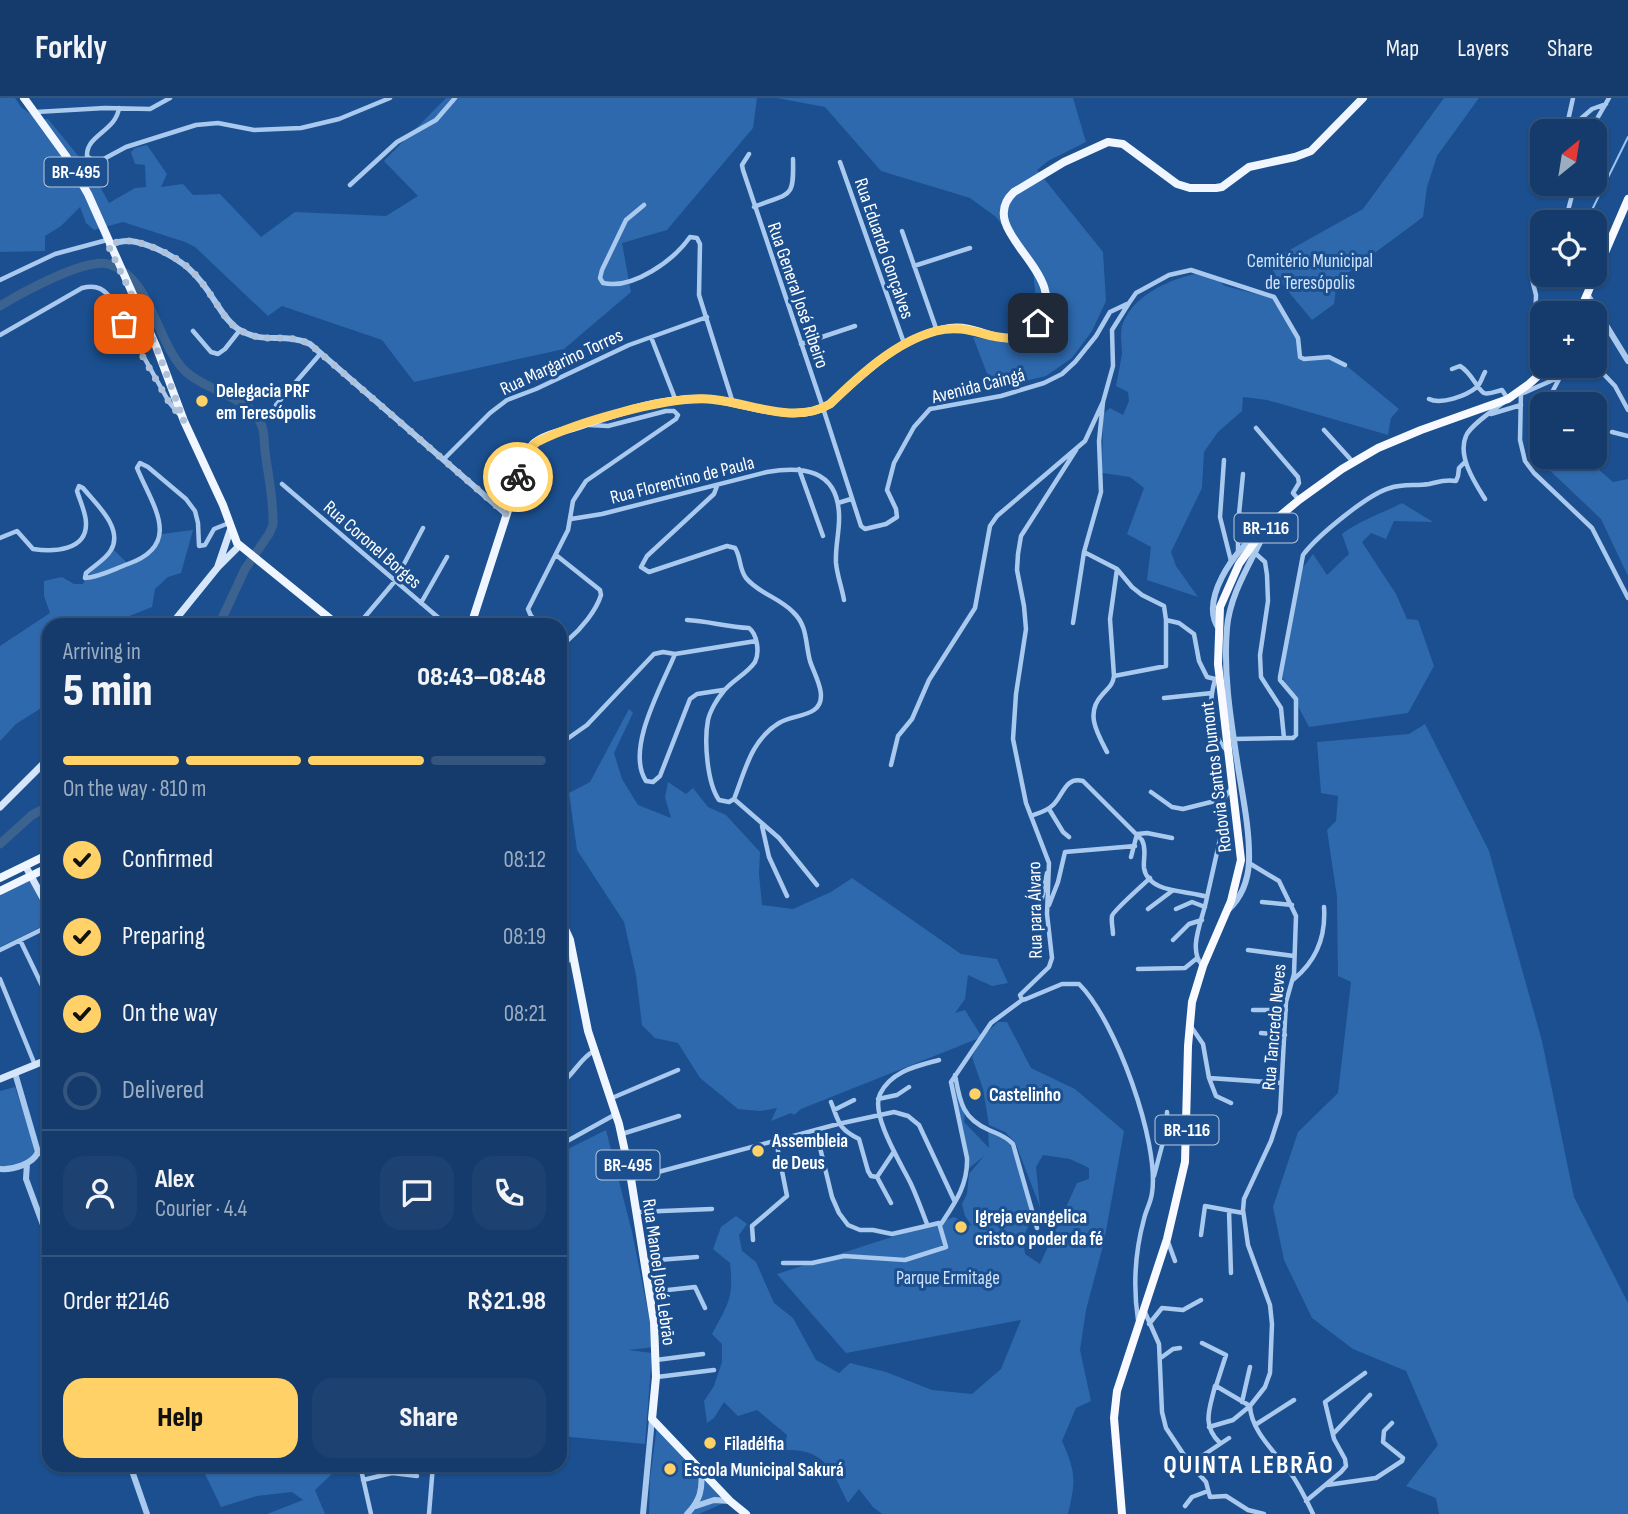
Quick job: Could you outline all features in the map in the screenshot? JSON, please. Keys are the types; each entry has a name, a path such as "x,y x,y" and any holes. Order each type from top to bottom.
{"highway":[{"path":"1584,301 1628,199"},
{"name":"Rodovia Santos Dumont","path":"1124,1513 1115,1407 1117,1391 1167,1239 1186,1153 1189,1024 1192,1002 1203,966 1236,888 1241,860 1218,680 1217,604 1239,564 1265,528 1298,500 1378,448 1508,398 1521,392 1535,378"}],"main road":[{"path":"473,618 525,458 533,445 543,439 648,406 677,402 707,399 766,411 801,412 823,408 904,343 937,331 964,327 1013,339 1025,334 1038,323 1046,301 1041,277 1008,231 1004,214 1007,198 1027,183 1104,143 1115,142 1177,184 1190,188 1222,187 1249,167 1311,151 1363,98"},
{"name":"BR-495","path":"29,100 78,175 156,346 184,421 242,548"},
{"path":"218,566 230,525"},
{"path":"177,618 218,566 242,548 329,618"},
{"path":"0,806 42,765"},
{"path":"0,878 42,858"},
{"path":"26,867 42,896"},
{"path":"0,891 42,870"},
{"name":"Rua Manoel José Lebrão","path":"567,933 583,1012 622,1133 631,1179 649,1292 656,1360 652,1419"},
{"path":"0,1079 42,1062"},
{"path":"652,1419 730,1501 746,1514"}],"street":[{"path":"35,113 150,109 170,98"},
{"path":"119,108 113,124 87,149 87,156 94,162 125,147 196,125 218,123 254,131 301,128 338,119 390,98"},
{"path":"350,185 397,142 436,120 455,98"},
{"path":"1573,98 1567,125 1569,129 1592,109 1606,104"},
{"path":"1597,119 1609,98"},
{"name":"Rua General José Ribeiro","path":"749,154 742,165 754,207 860,526"},
{"path":"754,207 790,191 794,180 793,159"},
{"name":"Rua Eduardo Gonçalves","path":"840,162 904,343"},
{"path":"644,205 626,220 600,278 603,282 617,284 650,271 670,260 690,237 694,236 699,244 698,291 733,404"},
{"path":"902,231 937,331"},
{"path":"0,280 55,254 130,239 181,260 205,285 230,323 262,339 294,338 310,344 506,514"},
{"path":"914,266 970,248"},
{"name":"Avenida Caingá","path":"860,526 870,529 897,517 887,490 894,463 914,427 930,409 1001,396 1044,383 1062,374 1082,354 1110,312 1129,303 1136,293 1159,279 1191,270 1275,298 1298,338 1300,356 1304,359 1329,356 1345,365"},
{"path":"0,335 82,288 92,286 103,289 169,402 184,421"},
{"path":"1587,294 1628,361"},
{"path":"1073,623 1084,552 1101,492 1099,441 1103,402 1113,366 1112,330 1129,303"},
{"name":"Rua Margarino Torres","path":"444,459 490,413 507,400 536,389 585,364 707,317"},
{"path":"801,344 855,326"},
{"path":"193,331 211,352 218,354 240,330"},
{"path":"651,337 677,402"},
{"path":"276,405 321,353"},
{"path":"1452,369 1456,366 1466,369 1488,394 1502,390 1508,398 1466,435 1465,462 1485,499"},
{"path":"1429,398 1438,402 1461,395 1479,386 1485,372"},
{"path":"1557,378 1521,392 1520,440 1525,461 1591,528 1628,598"},
{"path":"1607,378 1615,386 1628,410"},
{"name":"Rua para Álvaro","path":"1022,1000 1020,993 1040,977 1051,963 1052,949 1047,909 1049,869 1043,843 1031,816 1013,739 1016,694 1026,629 1017,554 1021,536 1091,431 1103,402"},
{"path":"1490,414 1521,405"},
{"name":"Rua Florentino de Paula","path":"533,618 528,609 571,519 573,501 586,481 678,415 674,411 666,411 602,427 585,424"},
{"path":"1256,428 1298,477 1299,482 1293,493 1298,500"},
{"path":"1324,430 1353,462"},
{"path":"1612,432 1628,436"},
{"path":"891,765 898,736 912,719 929,680 975,608 990,526 997,516 1076,450"},
{"path":"1224,460 1220,517 1231,562"},
{"path":"1234,739 1296,736 1296,699 1280,677 1303,555 1315,541 1376,493 1391,487 1430,484 1442,480 1456,481 1459,468 1465,462"},
{"path":"0,538 17,531 33,549 57,549 76,545 83,536 86,524 76,491 79,486 111,523 114,539 111,550 86,573 85,578 141,559 155,547 160,527 158,511 137,468 141,463 191,505 198,523 199,546 205,545 214,530 230,525"},
{"path":"823,536 799,469 821,476 838,503 836,563 845,600"},
{"name":"Rua Florentino de Paula","path":"571,519 602,514 767,472 799,469"},
{"path":"1238,551 1243,474"},
{"name":"Rua Coronel Borges","path":"282,484 439,618"},
{"path":"687,620 749,628 756,641 754,663 724,690 708,719 706,746 716,795 719,800 726,802 734,799 757,744 778,723 814,710 821,699 819,684 810,662 806,632 793,612 746,578 735,548 727,547 652,572 641,568 647,556 714,494 717,486"},
{"path":"838,503 851,499"},
{"path":"364,618 395,581 423,528"},
{"path":"1231,607 1217,604 1218,588 1238,551 1265,528"},
{"path":"1227,911 1241,895 1249,863 1226,661 1227,625 1234,596 1265,528"},
{"path":"1084,552 1117,569 1136,592 1164,606 1166,666 1114,676"},
{"path":"1255,553 1265,562 1267,575 1268,601 1260,654 1261,677 1281,708 1284,738"},
{"path":"556,555 600,590 601,594 590,615 571,639 567,640"},
{"path":"421,603 447,557"},
{"path":"1107,752 1094,725 1093,715 1098,700 1110,687 1114,676 1110,619 1117,569"},
{"path":"1218,588 1227,588 1234,596"},
{"path":"1151,792 1172,807 1183,809 1223,799 1231,783 1227,751 1218,742 1213,729 1212,693 1218,680 1208,677 1200,666 1194,634 1179,623 1166,620"},
{"path":"567,738 587,725 654,654 675,654 756,641"},
{"path":"675,654 650,712 642,739 639,763 646,781 653,782 660,776 690,699 697,694 724,690"},
{"path":"1164,698 1212,693"},
{"path":"1031,816 1049,809 1056,803 1064,788 1071,781 1079,779 1137,834 1145,845 1144,868 1150,878 1162,888 1188,891 1207,897"},
{"path":"734,799 779,838 817,885"},
{"path":"1049,809 1064,834 1069,837"},
{"path":"761,825 768,857 787,896"},
{"path":"1137,834 1147,833 1172,838"},
{"path":"1130,857 1137,834"},
{"path":"1203,966 1196,959 1196,945 1220,839"},
{"path":"1047,909 1065,852 1135,846"},
{"path":"1249,863 1279,881 1293,905"},
{"path":"1035,911 1042,898 1049,869"},
{"path":"1114,934 1114,911 1132,898 1150,878"},
{"path":"1148,909 1173,891"},
{"path":"1177,909 1192,902 1205,907"},
{"path":"1262,902 1293,905"},
{"name":"Rua Tancredo Neves","path":"1250,1406 1265,1387 1270,1373 1272,1324 1270,1305 1253,1262 1243,1213 1244,1199 1277,1122 1286,1000 1293,980 1296,916 1293,905"},
{"path":"1293,980 1307,967 1322,939 1324,907"},
{"path":"1173,940 1189,924 1202,920"},
{"path":"0,950 42,929"},
{"path":"20,940 42,986"},
{"path":"1248,950 1294,956"},
{"path":"567,962 573,955"},
{"path":"1138,969 1185,968 1196,959"},
{"path":"567,969 576,971"},
{"path":"0,979 35,1065"},
{"path":"783,1263 812,1263 844,1255 897,1260 918,1258 946,1247 941,1224 965,1183 968,1170 951,1088 955,1074 991,1023 1022,1000 1062,984 1079,984 1108,1029 1145,1121 1152,1153 1152,1183"},
{"path":"1253,1010 1286,1010"},
{"path":"1189,1024 1203,1044 1209,1078 1216,1096 1231,1103"},
{"path":"1261,1033 1284,1035"},
{"path":"567,1079 574,1074 584,1057 594,1051"},
{"path":"927,1224 912,1187 893,1153 878,1099 898,1074 939,1060"},
{"path":"611,1098 678,1070"},
{"path":"15,1073 38,1154"},
{"path":"955,1074 963,1108 969,1117 1013,1144 1037,1228"},
{"path":"1209,1078 1281,1083"},
{"path":"878,1099 897,1095 909,1087"},
{"path":"834,1110 854,1100"},
{"path":"831,1102 838,1124 848,1134 859,1139 868,1171 877,1177 891,1203"},
{"path":"1139,1326 1134,1290 1135,1270 1152,1183 1167,1127 1167,1112"},
{"path":"631,1179 838,1124 881,1114 901,1113 919,1125 955,1202"},
{"path":"567,1141 616,1114"},
{"path":"622,1133 679,1116"},
{"path":"816,1131 832,1197 846,1223 860,1230 892,1234 927,1224 941,1224"},
{"path":"753,1240 752,1226 787,1196 776,1141"},
{"path":"877,1177 893,1153"},
{"path":"0,1169 14,1168 42,1154"},
{"path":"27,1163 26,1179 42,1222"},
{"path":"14,1168 26,1179"},
{"path":"1201,1235 1204,1206 1243,1213"},
{"path":"636,1212 712,1209"},
{"path":"1229,1211 1231,1273"},
{"path":"1167,1239 1175,1261"},
{"path":"644,1261 697,1257"},
{"path":"649,1292 697,1287 705,1308"},
{"path":"1149,1324 1162,1308 1183,1310 1201,1300"},
{"path":"1144,1309 1159,1344 1164,1420 1171,1437 1203,1477 1210,1497 1226,1496 1248,1510 1264,1514"},
{"path":"1202,1343 1226,1355 1208,1419 1212,1434 1220,1443"},
{"path":"1161,1358 1173,1349 1180,1348"},
{"path":"656,1360 703,1354"},
{"path":"1242,1402 1250,1367"},
{"path":"656,1377 714,1370"},
{"path":"1306,1501 1346,1465 1325,1402 1365,1373"},
{"path":"1216,1386 1250,1406"},
{"path":"1334,1434 1370,1395"},
{"path":"1255,1425 1294,1400"},
{"path":"1250,1406 1255,1425 1290,1471 1313,1514"},
{"path":"1209,1427 1233,1420 1250,1406"},
{"name":"Rua Manoel José Lebrão","path":"643,1514 652,1419"},
{"path":"1326,1485 1373,1479 1402,1461 1403,1458 1383,1442 1384,1431 1392,1423"},
{"path":"1190,1464 1228,1438"},
{"path":"687,1514 701,1494 701,1471"},
{"path":"132,1472 147,1514"},
{"path":"361,1472 371,1514"},
{"path":"429,1514 432,1472"},
{"path":"363,1480 392,1473 417,1476"},
{"path":"1185,1506 1192,1497 1208,1491"},
{"path":"694,1507 714,1500 730,1501"}],"green space":[{"path":"0,98 15,98 21,107 39,120 48,119 93,174 109,203 135,188 146,187 145,165 135,164 131,152 147,145 167,174 161,187 183,184 193,195 220,194 261,237 295,212 386,216 418,196 384,161 446,98 757,98 753,128 667,230 622,243 631,292 564,349 414,382 382,340 282,306 268,316 195,247 123,222 94,230 86,223 80,207 61,226 45,236 45,251 0,252"},
{"path":"777,98 1073,98 1086,142 1048,161 1037,170 1103,252 1106,301 1092,331 1072,358 1046,376 993,389 973,337 1010,340 1031,326 1038,317 1032,262 996,217 970,198 881,171 825,107"},
{"name":"Cemitério Municipal de Teresópolis","path":"1444,98 1479,98 1437,156 1427,187 1423,217 1337,281 1334,304 1312,320 1278,279 1268,262 1363,209"},
{"path":"1195,274 1217,279 1225,286 1272,298 1297,340 1297,355 1304,361 1323,357 1348,367 1399,409 1391,418 1388,435 1267,400 1243,397 1242,411 1218,432 1204,452 1202,488 1171,552 1176,566 1198,597 1147,580 1151,547 1127,534 1144,488 1130,477 1102,473 1103,414 1110,408 1123,415 1129,401 1128,392 1116,386 1122,354 1122,326 1133,306 1151,291"},
{"path":"1548,469 1598,469 1613,482 1628,479 1628,576 1601,519"},
{"path":"1402,503 1433,522 1394,521 1386,539 1371,533 1362,542 1396,594 1407,619 1418,620 1434,666 1408,713 1309,727 1282,676 1299,573 1313,554 1327,575 1349,554 1342,534"},
{"path":"193,530 181,573 168,577 155,589 152,607 124,618 42,618 50,613 44,596 44,581 62,577 74,584 83,584 88,572 114,550 128,564 140,560 150,555 162,534"},
{"path":"42,618 42,707 16,724 0,741 0,646"},
{"path":"629,709 633,713 614,753 622,779 638,805 671,818 665,797 668,782 686,794 693,788 708,807 726,815 760,852 762,905 793,909 831,892 852,878 961,954 997,959 1008,983 992,986 968,975 965,999 955,1013 965,1010 982,1037 801,1109 794,1115 791,1113 771,1121 777,1108 760,1111 738,1109 700,1078 678,1043 655,1038 642,1025 636,975 624,922 577,850 569,793 590,782"},
{"path":"1425,724 1489,851 1542,1041 1574,1197 1628,1303 1628,1514 1439,1514 1436,1498 1406,1486 1438,1445 1406,1371 1353,1349 1312,1318 1284,1260 1273,1207 1298,1132 1338,1093 1351,982 1338,976 1337,897 1327,830 1336,821 1338,796 1321,793 1317,742 1409,734"},
{"path":"30,878 42,900 42,926 0,947 0,894"},
{"name":"Parque Ermitage","path":"998,1022 1007,1022 1031,1068 1075,1089 1124,1131 1104,1242 1086,1310 1080,1350 1091,1401 1076,1408 1062,1441 1073,1477 1071,1502 1068,1514 882,1514 859,1489 848,1503 832,1472 818,1457 798,1450 784,1450 787,1435 757,1410 738,1416 724,1402 714,1418 707,1423 704,1401 714,1386 722,1362 722,1344 712,1334 726,1308 731,1285 730,1263 713,1249 721,1227 736,1216 747,1224 739,1235 742,1251 756,1262 774,1303 793,1318 816,1360 839,1373 850,1363 886,1372 932,1390 972,1394 1001,1369 1021,1320 846,1353 777,1274 954,1217 972,1226 965,1216 962,1204 967,1194 969,1174 984,1156 967,1170 952,1079 965,1113 964,1122 989,1148 988,1131 1010,1144 1035,1211 1023,1238 1025,1254 1040,1264 1077,1183 1089,1179 1089,1168 1070,1159 1043,1155 1036,1167 1040,1207 1015,1142 1005,1132 989,1125 983,1089 972,1057 982,1037"},
{"path":"15,1087 37,1153 26,1162 0,1168 0,1091"},
{"path":"606,1130 632,1232 655,1347 628,1350 652,1353 645,1444 567,1437 567,1150"},
{"name":"Escola Municipal Sakurá","path":"657,1426 733,1499 699,1514 649,1514 650,1479"},
{"path":"204,1472 333,1472 315,1490 325,1514 267,1514 303,1500 292,1492 257,1496 221,1507"}],"waterway":[{"path":"1592,210 1628,137"},
{"path":"0,306 69,271 84,266 108,264 134,281 174,357 184,370 203,384 247,407 255,415 264,434 273,525 245,569 222,618"},
{"path":"0,844 32,815 42,810"}],"way so far":[{"path":"124,324 169,402 184,421 156,346 108,245 130,239 181,260 205,285 230,323 240,330 262,339 288,337 310,344 506,514 518,477"}],"place":[{"name":"Delegacia PRF em Teresópolis","path":"202,401"},
{"name":"Castelinho","path":"975,1094"},
{"name":"Assembleia de Deus","path":"758,1151"},
{"name":"Igreja evangelica cristo o poder da fé","path":"961,1227"},
{"name":"Filadélfia","path":"710,1443"},
{"name":"Escola Municipal Sakurá","path":"670,1469"}],"district":[{"name":"QUINTA LEBRÃO","path":"1249,1464"}],"route":[{"path":"518,477 528,450 537,442 612,416 662,403 707,399 766,411 818,410 830,404 891,352 916,337 953,327 964,327 1013,339 1030,331 1038,323"}]}
